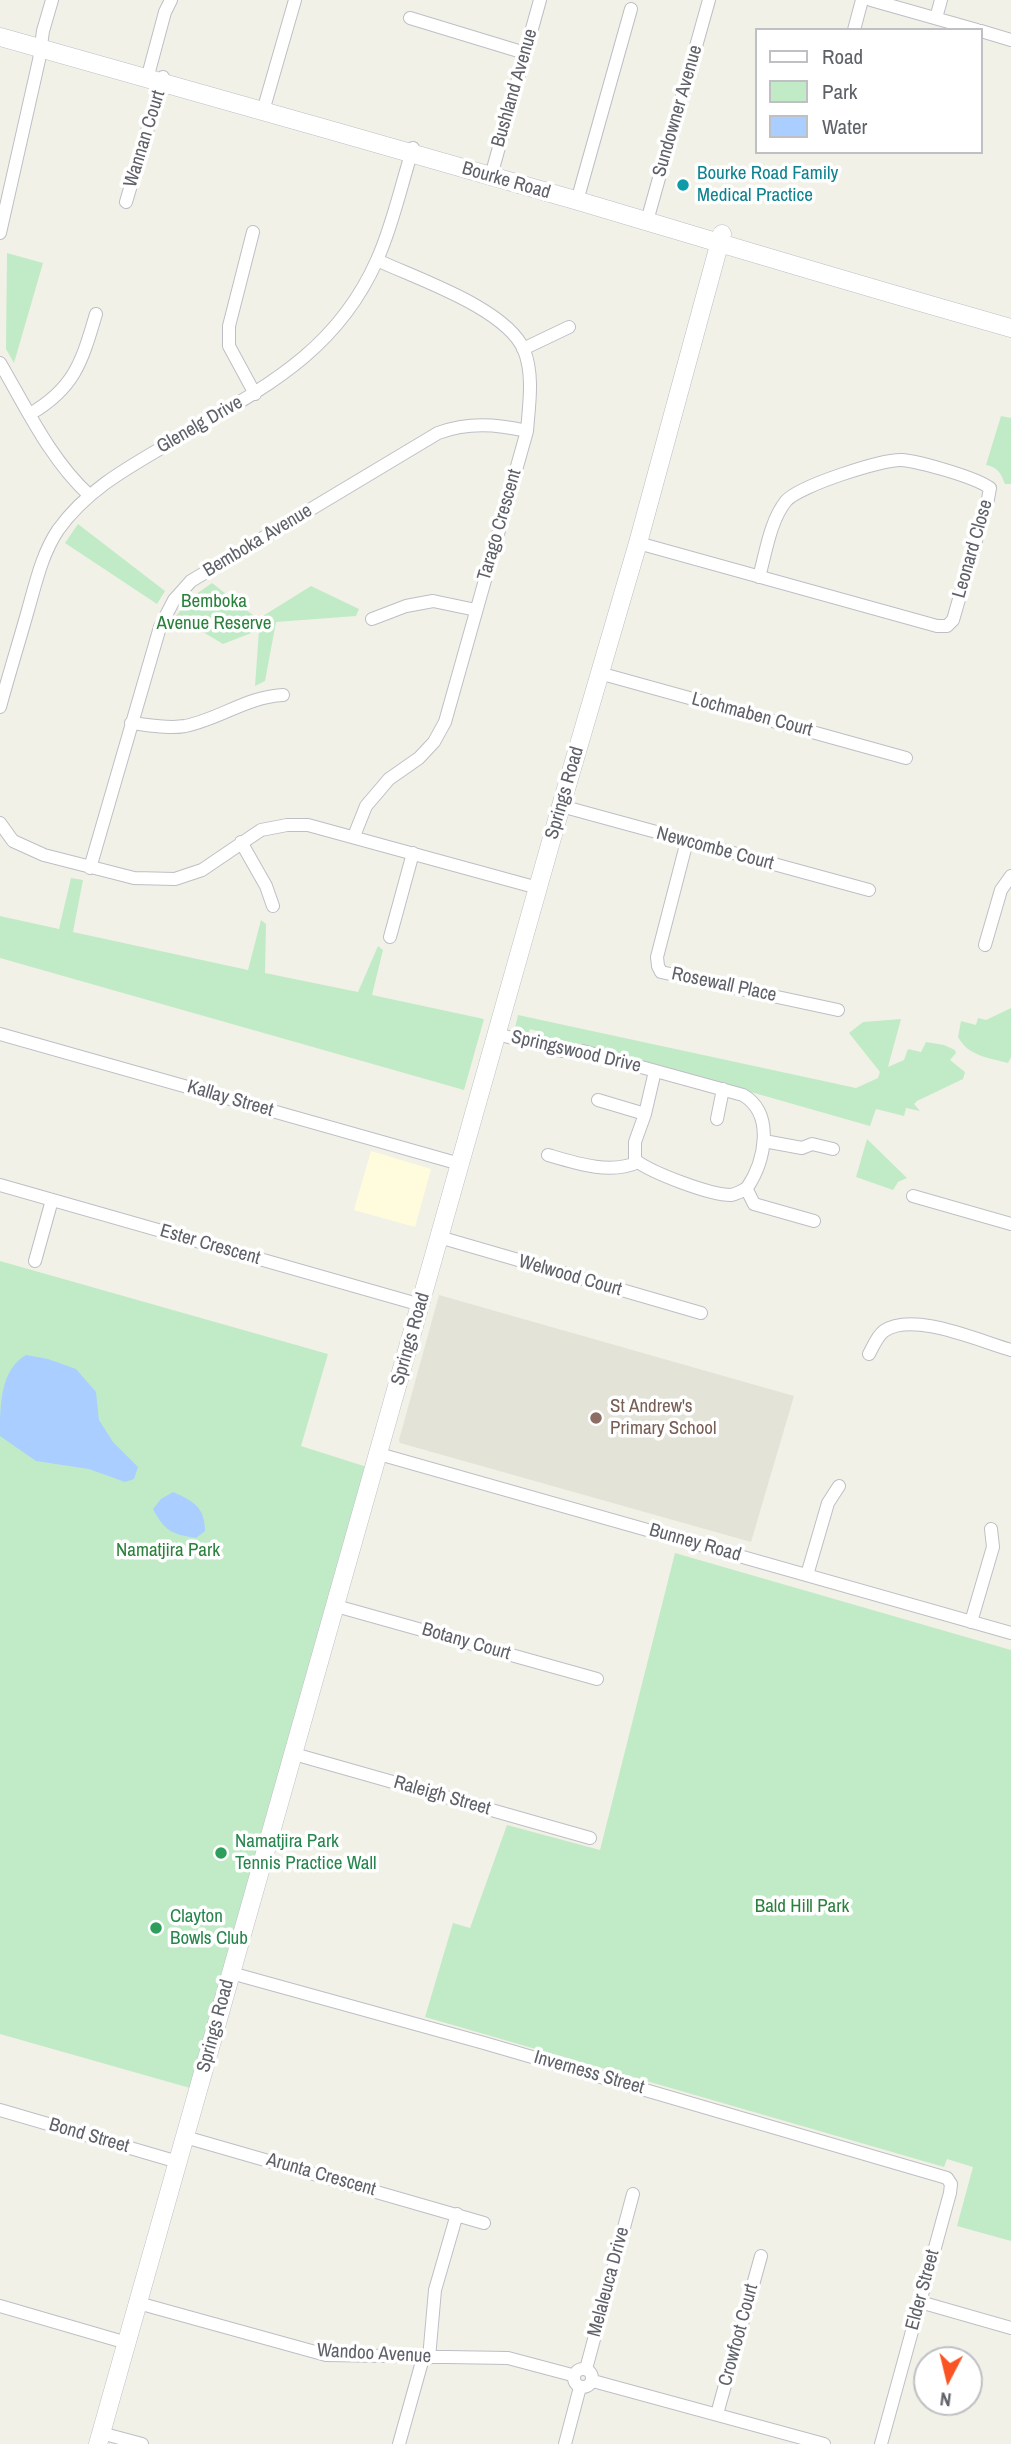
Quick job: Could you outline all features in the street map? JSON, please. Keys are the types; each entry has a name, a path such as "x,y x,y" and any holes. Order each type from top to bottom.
{"main road":[{"name":"Bourke Road","path":"0,30 41,45 155,78 648,217 1011,328"},
{"name":"Bourke Road","path":"0,37 41,45"},
{"name":"Bourke Road","path":"721,239 754,245 1011,319"},
{"name":"Springs Road","path":"100,2439 496,1034 638,543 721,239"}],"street":[{"path":"0,233 52,0"},
{"path":"155,78 165,12 171,0"},
{"path":"263,109 295,0"},
{"name":"Bushland Avenue","path":"491,173 540,0"},
{"name":"Sundowner Avenue","path":"648,217 709,0"},
{"path":"855,28 862,0"},
{"path":"871,0 972,28"},
{"path":"936,18 941,0"},
{"path":"578,198 631,9"},
{"path":"410,18 525,53"},
{"path":"983,31 1011,40"},
{"name":"Wannan Court","path":"126,202 155,78"},
{"name":"Glenelg Drive","path":"0,707 45,555 57,531 89,495 118,473 255,394 295,366 327,336 355,300 377,260 412,151"},
{"path":"253,232 229,326 229,346 255,394"},
{"name":"Tarago Crescent","path":"354,836 366,806 389,779 419,758 434,742 445,722 527,431 530,378 523,349 502,322 479,306 377,260"},
{"path":"30,414 52,400 72,379 82,360 96,314"},
{"path":"523,349 569,327"},
{"path":"0,363 59,461 89,495"},
{"name":"Bemboka Avenue","path":"90,868 160,627 174,600 191,581 438,433 456,426 475,425 498,425 527,431"},
{"name":"Leonard Close","path":"638,543 758,577 937,626 947,626 953,620 989,488 978,480 903,460 885,461 803,488 788,498 779,511 758,577"},
{"path":"372,620 406,606 433,601 476,610"},
{"name":"Lochmaben Court","path":"599,673 906,758"},
{"path":"131,723 187,726 254,699 283,695"},
{"name":"Newcombe Court","path":"561,806 869,890"},
{"path":"0,823 13,841 44,855 134,878 175,879 202,870 261,830 287,825 308,825 538,888"},
{"name":"Rosewall Place","path":"687,841 657,957 661,972 838,1010"},
{"path":"241,842 266,886 273,906"},
{"path":"390,937 413,853"},
{"path":"985,945 1001,890 1011,876"},
{"name":"Kallay Street","path":"0,1034 460,1164"},
{"name":"Springswood Drive","path":"496,1034 562,1051 583,1051 743,1095 756,1103 763,1122 764,1141 752,1179 746,1188"},
{"name":"Springswood Drive","path":"638,1162 635,1160 635,1142 645,1114 654,1071"},
{"path":"717,1119 723,1089"},
{"path":"598,1100 645,1114"},
{"path":"764,1141 802,1148 812,1144 833,1149"},
{"path":"548,1155 577,1163 621,1168 638,1162 655,1173 733,1195 746,1188 752,1203 814,1220"},
{"name":"Ester Crescent","path":"0,1185 421,1305"},
{"path":"913,1196 1011,1224"},
{"path":"35,1261 52,1199"},
{"name":"Welwood Court","path":"439,1237 701,1313"},
{"path":"869,1354 881,1333 898,1324 924,1324 1011,1350"},
{"name":"Bunney Road","path":"379,1454 1011,1633"},
{"path":"807,1575 828,1503 839,1486"},
{"path":"971,1622 993,1547 991,1529"},
{"name":"Botany Court","path":"336,1606 597,1679"},
{"name":"Raleigh Street","path":"294,1754 590,1838"},
{"name":"Inverness Street","path":"230,1973 498,2047 947,2178"},
{"name":"Bond Street","path":"0,2110 178,2162"},
{"name":"Arunta Crescent","path":"185,2137 484,2223"},
{"name":"Elder Street","path":"881,2444 950,2193 951,2184 947,2178"},
{"name":"Melaleuca Drive","path":"589,2375 633,2194"},
{"path":"399,2444 426,2358 435,2290 457,2214"},
{"name":"Crowfoot Court","path":"717,2414 761,2256"},
{"path":"920,2302 1011,2328"},
{"name":"Wandoo Avenue","path":"138,2303 327,2355 508,2358 572,2375"},
{"path":"0,2306 127,2343"},
{"path":"589,2375 587,2386 580,2387 574,2382 572,2375 578,2370 824,2444"},
{"path":"565,2444 580,2387"},
{"path":"100,2439 142,2444"}],"shaded area":[{"path":"371,1151 431,1169 415,1227 354,1210"},
{"name":"St Andrew's Primary School","path":"439,1295 794,1396 751,1542 400,1443"}],"green space":[{"path":"7,253 43,263 14,363 6,349"},
{"path":"1001,416 1011,418 1011,484 1005,484 998,471 986,465"},
{"path":"78,524 165,591 157,604 65,543"},
{"name":"Bemboka Avenue Reserve","path":"212,583 258,619 311,586 359,609 356,616 276,622 265,681 255,686 259,630 223,644 176,616 192,597"},
{"path":"71,878 83,880 73,932 248,970 261,920 266,924 265,973 358,992 378,946 383,950 372,995 484,1019 464,1090 0,958 0,916 59,929"},
{"path":"1011,1008 1011,1057 1008,1063 973,1052 958,1037 961,1021 976,1025 978,1018 986,1020"},
{"path":"518,1015 856,1088 878,1078 880,1072 849,1033 863,1022 901,1019 888,1067 904,1060 908,1049 921,1052 926,1042 955,1050 956,1053 950,1060 965,1072 963,1079 917,1101 914,1104 920,1111 906,1108 904,1116 876,1109 870,1126 586,1045 568,1046 543,1041 544,1033 530,1029 527,1038 515,1028"},
{"path":"867,1139 907,1178 898,1182 893,1190 856,1177"},
{"name":"Namatjira Park","path":"0,1261 328,1354 301,1446 367,1467 190,2088 0,2034"},
{"name":"Bald Hill Park","path":"675,1553 1011,1650 1011,2241 957,2226 973,2167 947,2159 944,2167 425,2017 453,1923 470,1928 507,1825 600,1850"}],"water":[{"path":"26,1355 76,1369 96,1392 99,1420 113,1442 138,1467 134,1479 125,1482 89,1469 36,1461 0,1436 1,1401 6,1379 17,1362"},
{"path":"173,1492 197,1506 203,1516 205,1531 196,1538 170,1530 153,1509 161,1499"}],"place":[{"name":"Bourke Road Family Medical Practice","path":"683,185"},
{"name":"St Andrew's Primary School","path":"596,1418"},
{"name":"Namatjira Park Tennis Practice Wall","path":"221,1853"},
{"name":"Clayton Bowls Club","path":"156,1928"}]}
